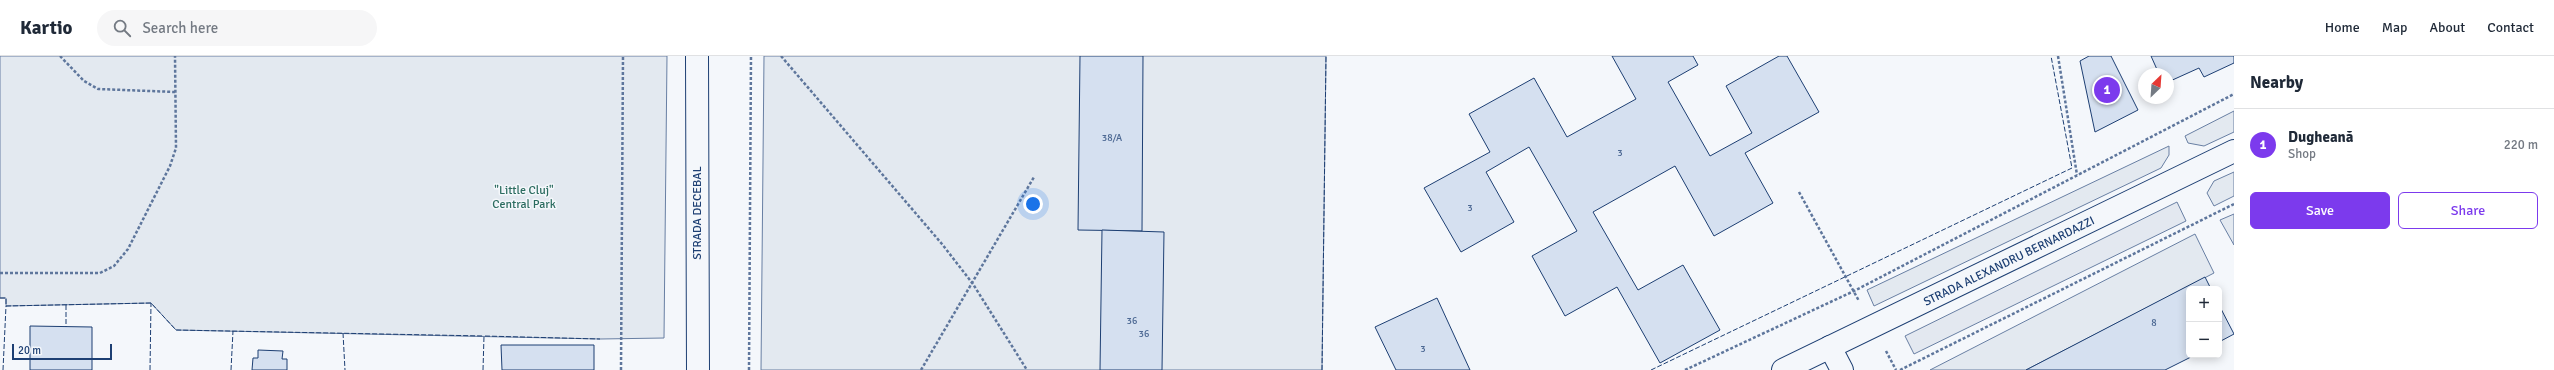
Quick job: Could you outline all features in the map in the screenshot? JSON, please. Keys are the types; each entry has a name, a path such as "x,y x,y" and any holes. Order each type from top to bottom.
{"street":[{"name":"STRADA DECEBAL","path":"697,56 698,370"},
{"name":"STRADA ALEXANDRU BERNARDAZZI","path":"1783,370 2234,151"},
{"path":"1830,347 1842,370"}],"path":[{"path":"60,56 84,81 98,89 175,92"},
{"path":"0,273 100,273 114,266 128,249 170,166 176,148 175,56"},
{"path":"621,370 623,56"},
{"path":"749,370 751,56"},
{"path":"781,56 942,244 973,284 1027,370"},
{"path":"2058,56 2078,175"},
{"path":"1685,370 1854,290 2234,94"},
{"path":"922,370 1034,177"},
{"path":"1799,192 1846,276"},
{"path":"1900,370 2234,204"}],"green space":[{"name":"\"Little Cluj\" Central Park","path":"0,56 667,56 664,338 600,339 176,330 151,303 6,306 6,298 0,298"},
{"path":"764,56 1326,56 1322,370 761,370"},
{"path":"2234,111 2234,132 2204,146 2188,143 2185,136"},
{"path":"2169,146 2169,155 2161,168 1874,306 1867,290"},
{"path":"2234,172 2234,196 2214,206 2207,193 2214,181"},
{"path":"2234,214 2234,245 2220,220"},
{"path":"2195,234 2214,273 2186,286 2186,287 2026,370 1930,370"}],"shaded area":[{"path":"2177,202 2186,221 1914,354 1905,336"}],"building":[{"path":"1080,56 1143,56 1142,231 1078,230"},
{"path":"1612,56 1693,56 1698,65 1668,82 1710,156 1752,133 1726,86 1779,56 1787,56 1819,112 1745,153 1773,203 1714,236 1675,166 1593,212 1638,290 1683,265 1720,330 1660,363 1617,287 1565,316 1532,256 1577,231 1529,147 1486,172 1514,222 1461,252 1424,188 1490,152 1469,114 1534,78 1567,137 1636,99"},
{"path":"2089,56 2111,56 2138,110 2095,132 2080,61"},
{"path":"2151,56 2234,56 2234,63 2204,77 2199,68 2174,79 2174,68 2156,68"},
{"path":"1102,230 1164,232 1162,370 1100,370"},
{"path":"2205,277 2210,286 2188,286"},
{"path":"2186,287 2186,358 2189,358 2165,370 2026,370"},
{"path":"1437,298 1470,370 1396,370 1375,327"},
{"path":"2222,311 2234,334 2222,340"},
{"path":"30,326 92,327 92,370 30,370"},
{"path":"501,345 594,345 594,370 502,370"},
{"path":"258,350 283,351 282,359 287,359 287,370 252,370 253,358 258,358"}],"fence":[{"path":"1322,370 1326,56"},
{"path":"1651,370 2072,168 2051,56"},
{"path":"0,298 6,298 6,306 151,303 176,330 484,336"},
{"path":"150,370 151,303"},
{"path":"66,305 66,327"},
{"path":"3,370 6,306"},
{"path":"231,370 233,331"},
{"path":"343,333 345,370"},
{"path":"483,370 484,336 600,339"}],"place":[{"name":"Dugheană","path":"2107,90"}]}
